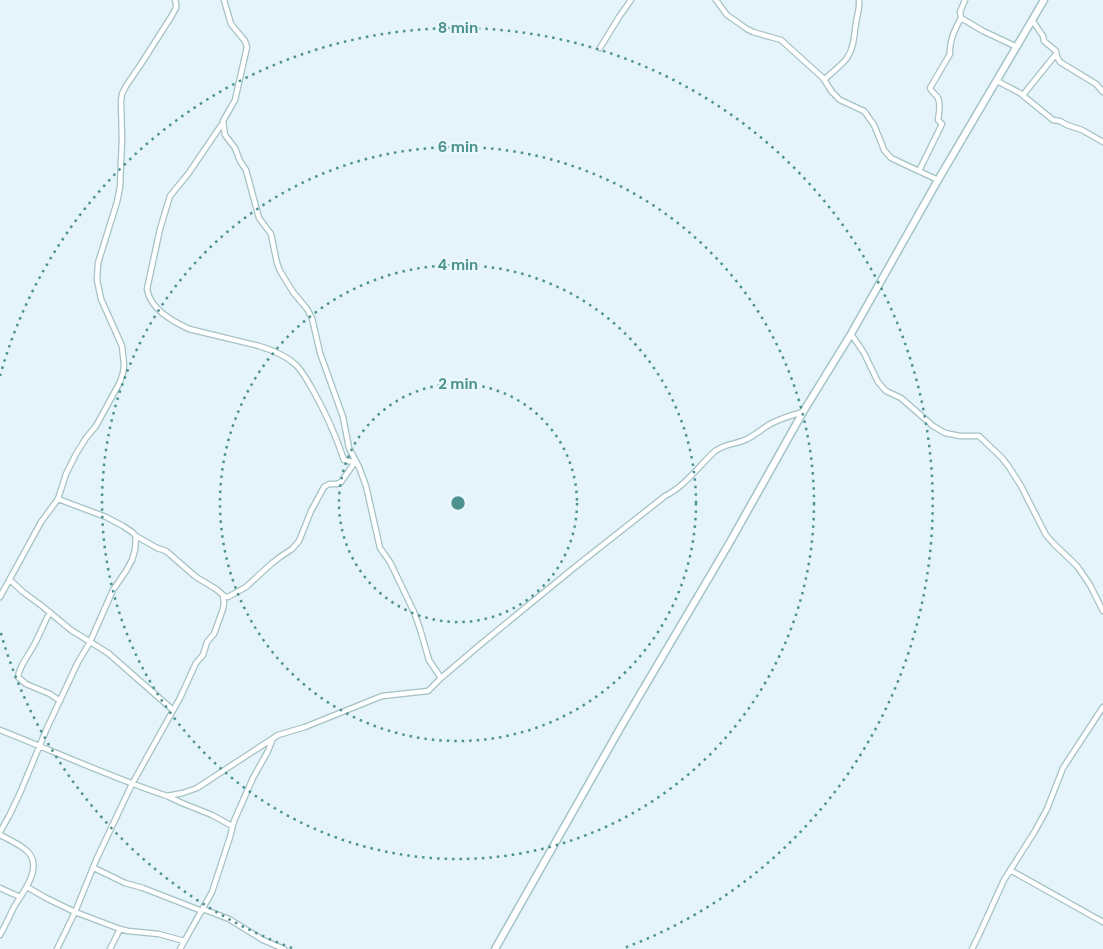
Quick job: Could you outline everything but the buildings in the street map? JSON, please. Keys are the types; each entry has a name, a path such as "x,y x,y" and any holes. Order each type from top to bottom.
{"main road":[{"path":"495,949 803,412 851,334 938,180 1044,0"}],"street":[{"path":"0,597 41,522 58,499 66,474 76,454 96,426 123,373 122,346 101,299 97,280 98,263 120,187 122,94 176,8 175,0"},
{"path":"224,0 231,24 245,41 247,47 234,100 222,124 188,174 170,196 160,229 147,290 157,309 189,329 259,346 294,363 300,369 326,414 344,460 356,462"},
{"path":"600,48 631,0"},
{"path":"716,0 727,15 747,30 774,38 786,44 824,80 840,100 862,109 874,125 884,150 891,158 938,180"},
{"path":"824,80 847,58 850,52 859,11 859,0"},
{"path":"919,172 942,124 938,120 940,112 939,99 930,88 950,54 952,38 961,18 960,12 965,0"},
{"path":"961,18 1017,48"},
{"path":"1032,20 1044,36 1044,41 1057,52 1060,62 1096,84 1103,92"},
{"path":"1023,96 1057,52"},
{"path":"997,81 1023,96 1053,120 1082,130 1103,142"},
{"path":"222,124 225,135 235,148 246,170 259,218 271,234 280,271 312,318 320,353 343,416 349,448 366,486 381,550 390,562 414,612 429,660 441,678"},
{"path":"851,334 868,361 878,382 886,391 901,398 933,426 945,433 979,436 1002,458 1021,486 1046,535 1077,566 1090,585 1103,612"},
{"path":"168,796 197,788 278,735 305,727 382,696 428,691 481,644 575,567 687,480 715,451 728,444 746,440 771,424 803,412"},
{"path":"58,499 106,517 123,526 136,536 166,551 196,577 216,589 223,596 228,597 246,587 292,549 299,541 311,511 324,487 341,482 356,462"},
{"path":"0,936 33,872 34,862 27,850 0,834 78,662 90,642 113,590 132,560 136,536"},
{"path":"10,580 71,630 108,653 173,710"},
{"path":"58,949 97,858 132,784 173,710 196,663 203,655 207,642 214,634 223,609 223,596"},
{"path":"50,612 21,667 18,678 60,701"},
{"path":"972,949 1004,880 1047,809 1066,763 1103,707"},
{"path":"0,730 132,784 168,796 232,826"},
{"path":"180,949 212,892 232,826 272,740"},
{"path":"94,868 125,883 229,919 263,940 284,949"},
{"path":"1010,870 1103,922"},
{"path":"26,887 75,912 120,929 159,934 184,941"},
{"path":"0,888 20,897"},
{"path":"110,949 120,929"}]}
